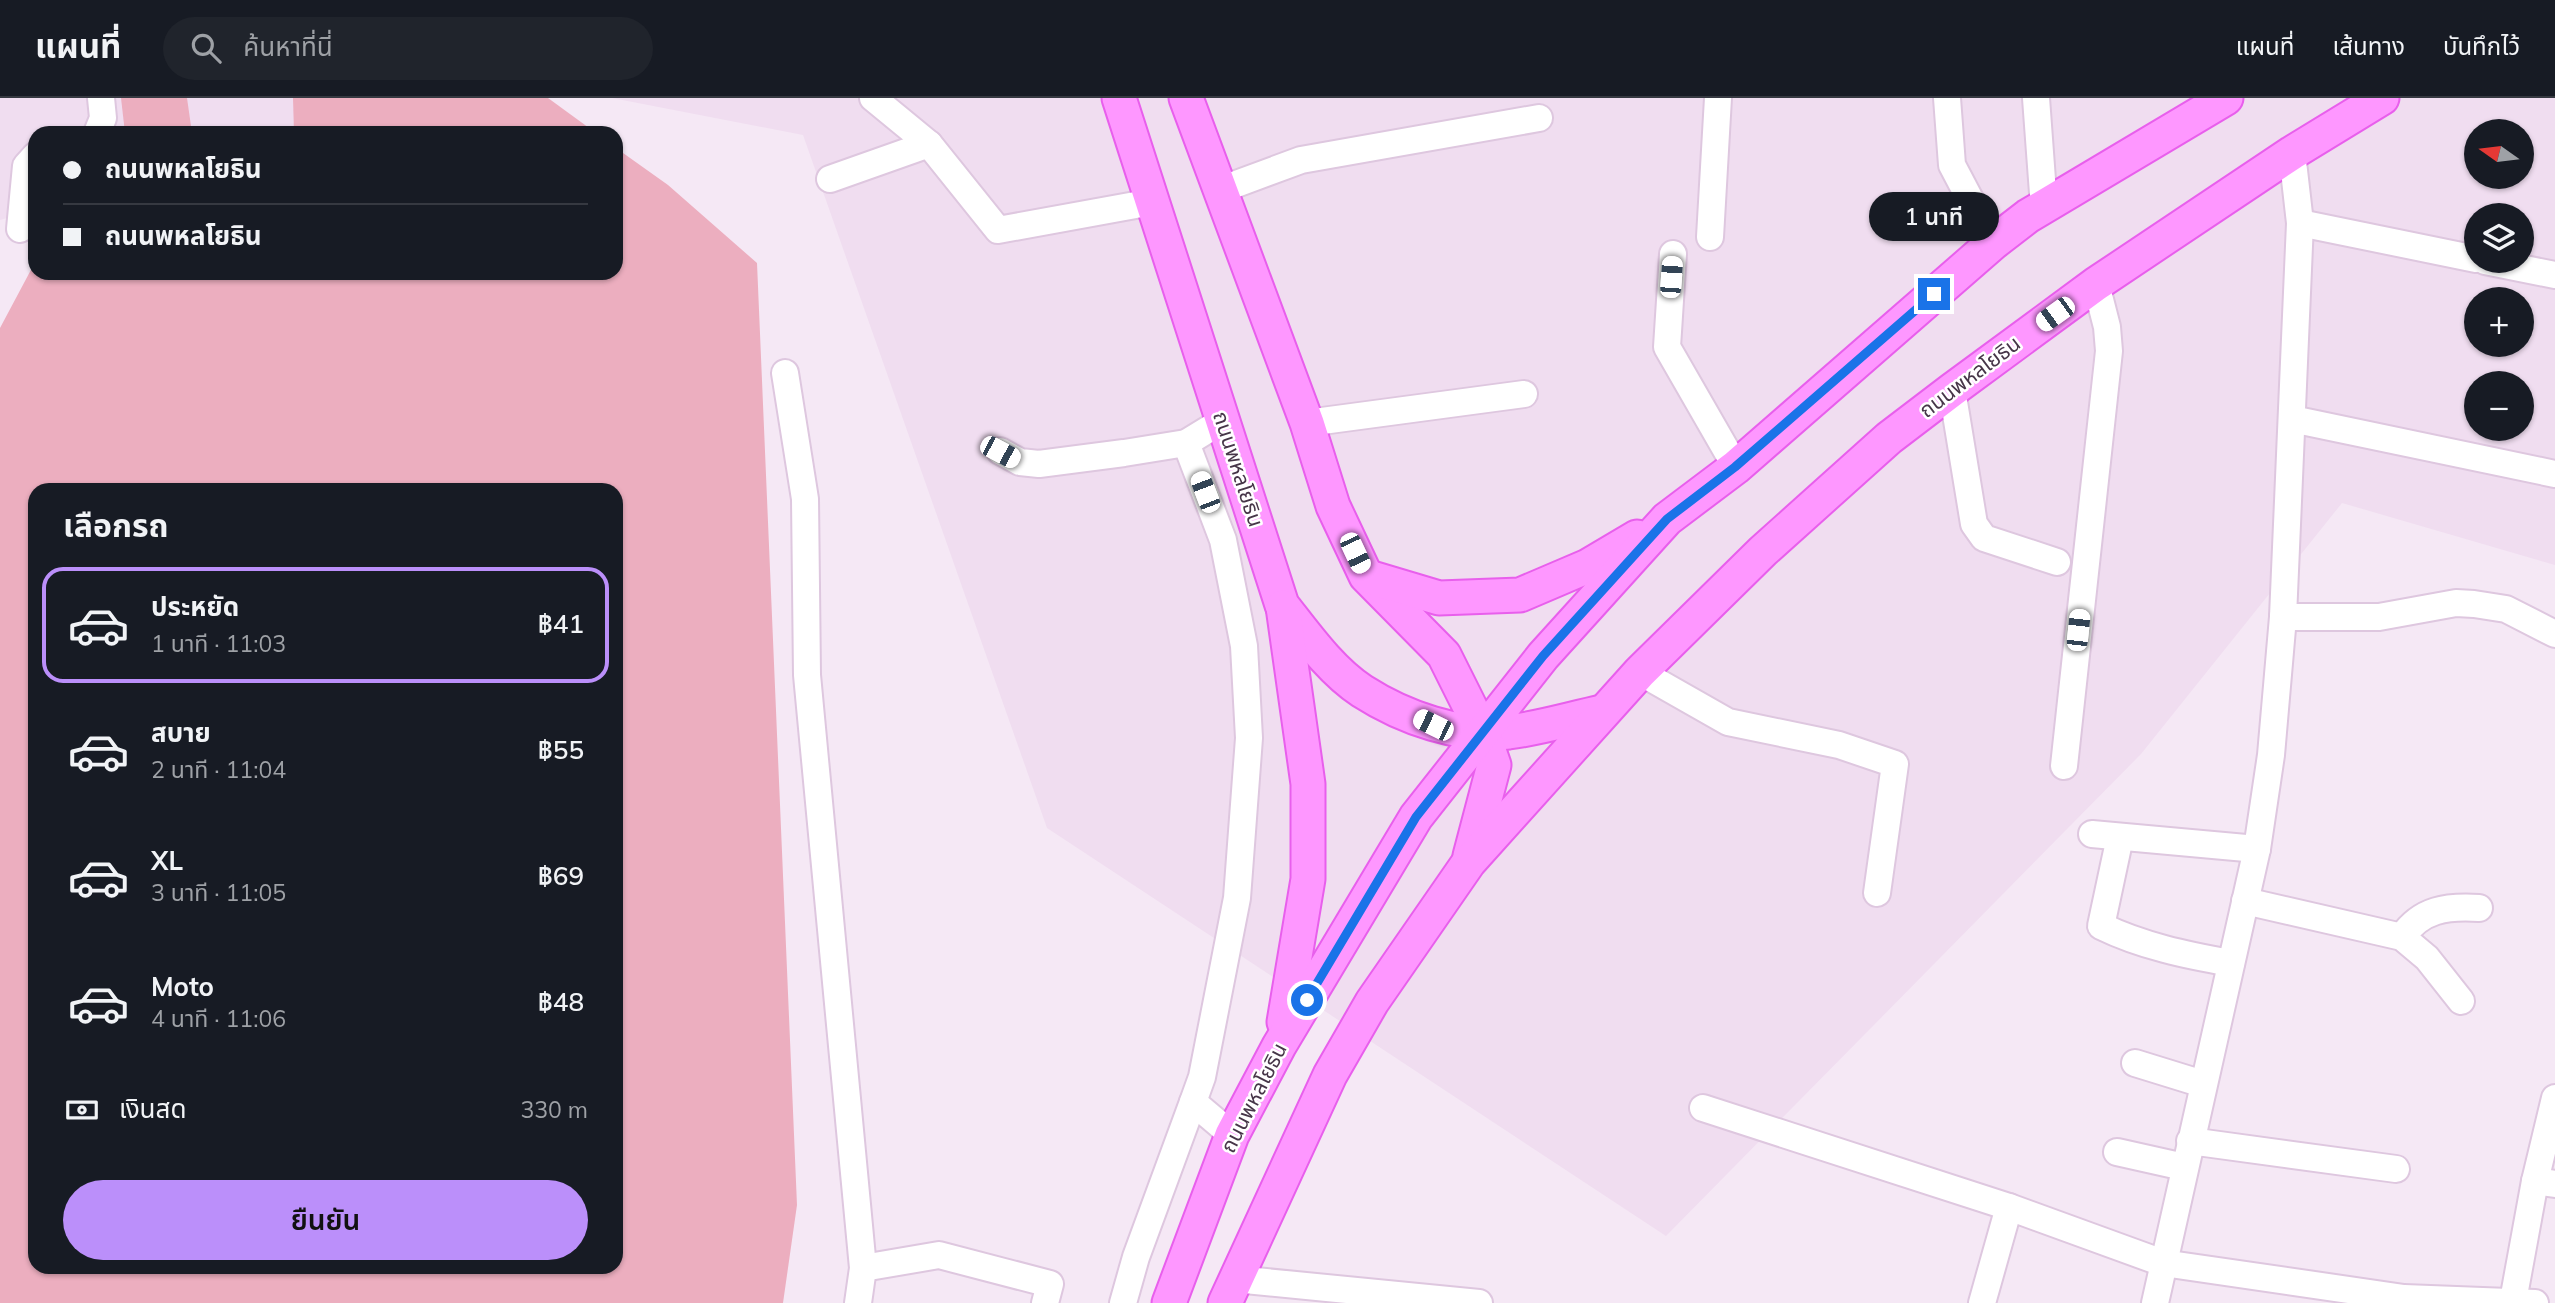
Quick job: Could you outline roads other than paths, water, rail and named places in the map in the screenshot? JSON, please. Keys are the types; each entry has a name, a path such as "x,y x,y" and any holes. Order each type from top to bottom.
{"main road":[{"name":"ถนนพหลโยธิน","path":"1119,98 1282,605 1315,646 1362,690 1433,725 1483,733 1510,732 1603,712"},
{"name":"ถนนพหลโยธิน","path":"1186,98 1307,422 1333,506 1366,576 1444,654 1483,733 1494,765 1469,862"},
{"name":"ถนนพหลโยธิน","path":"1169,1303 1233,1135 1279,1046 1416,817 1543,656 1667,519 1735,467 1993,243 2044,207 2226,98"},
{"name":"ถนนพหลโยธิน","path":"1230,1291 1330,1075 1372,1002 1469,862 1640,671 1763,551 1889,438 2096,284 2292,153 2382,98"},
{"path":"1366,576 1439,598 1520,595 1588,566 1667,519"},
{"path":"1279,1046 1308,879 1308,797 1282,605"}],"street":[{"path":"100,126 103,118 101,98"},
{"path":"873,98 929,144 998,230 1152,202"},
{"path":"1710,237 1718,98"},
{"path":"1947,98 1952,165 1993,243"},
{"path":"2036,98 2044,207"},
{"path":"1220,190 1301,160 1539,118"},
{"path":"830,179 929,144"},
{"path":"2155,1303 2257,849 2270,755 2283,617 2300,223 2292,153"},
{"path":"20,229 28,164"},
{"path":"2300,223 2464,257"},
{"path":"1673,254 1667,347 1735,467"},
{"path":"2534,271 2555,275"},
{"path":"2064,766 2109,351 2107,327 2096,284"},
{"path":"785,373 805,499 807,675 863,1268 858,1303"},
{"path":"1952,390 1974,524 1984,538 2057,562"},
{"path":"1307,422 1524,394"},
{"path":"2292,419 2555,474"},
{"path":"1000,452 1020,462 1040,464 1186,443 1222,421"},
{"path":"1123,1303 1136,1257 1202,1077 1237,898 1250,738 1244,646 1223,540 1186,443"},
{"path":"2283,617 2379,617 2456,603 2474,604 2505,609 2555,634"},
{"path":"1640,671 1728,722 1839,745 1895,764 1877,893"},
{"path":"2092,834 2257,849"},
{"path":"2120,836 2101,926 2125,938 2174,952 2231,963"},
{"path":"2245,901 2402,937 2427,958 2461,1001"},
{"path":"2402,937 2414,919 2455,906 2479,908"},
{"path":"2135,1063 2203,1084"},
{"path":"1703,1108 2009,1207 2163,1262 2297,1293 2404,1300 2521,1302 2545,1182 2555,1098"},
{"path":"1194,1102 1233,1135"},
{"path":"2116,1152 2187,1154 2396,1169"},
{"path":"1982,1303 2009,1207"},
{"path":"863,1268 939,1255 1050,1284 1045,1303"},
{"path":"1230,1291 1479,1303"}]}
